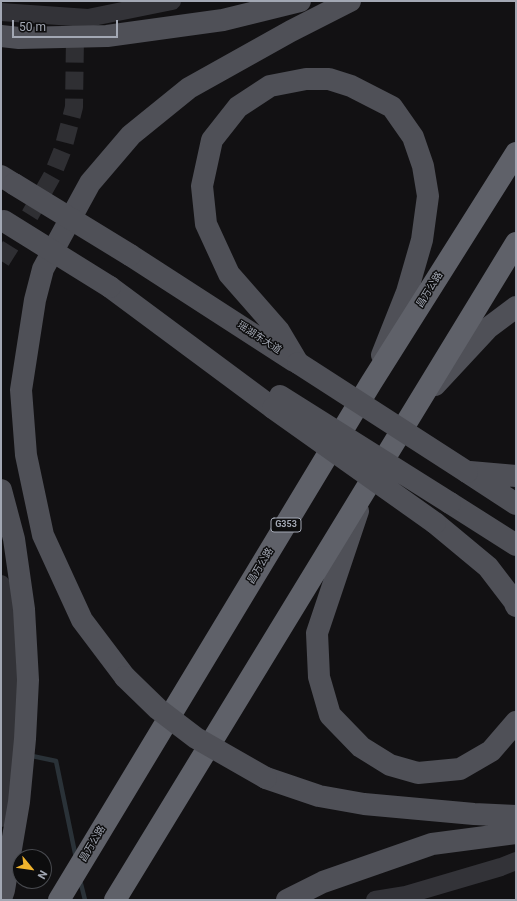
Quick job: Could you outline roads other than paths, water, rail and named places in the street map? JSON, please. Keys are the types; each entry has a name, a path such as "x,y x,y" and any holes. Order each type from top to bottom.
{"highway":[{"name":"昌万公路","path":"59,900 371,383 516,153"},
{"path":"114,900 516,243"}],"main road":[{"path":"1,36 19,38 107,36 223,20 300,1"},
{"path":"350,1 189,88 131,135 90,184 43,269 35,300 21,390 26,455 43,535 82,620 125,677 158,709 196,738 266,778 319,796 364,804 474,814 516,816"},
{"path":"298,363 279,331 228,274 206,224 202,186 212,140 238,107 270,86 306,79 328,79 351,86 392,107 413,137 423,166 428,196 422,240 407,292 371,383"},
{"name":"瑶湖东大道","path":"7,180 130,255 516,504"},
{"path":"2,220 110,287 276,402 435,523 488,567 514,601 516,606"},
{"path":"419,402 488,328 516,307"},
{"path":"276,402 516,545"},
{"path":"467,472 516,476"},
{"path":"1,490 14,539 24,610 28,680 26,739 19,802 4,890 1,898"},
{"path":"365,490 317,633 319,677 330,715 362,747 390,765 418,773 460,769 491,751 516,722"},
{"path":"287,900 323,882 432,844 516,833"}],"street":[{"path":"1,12 88,18 172,1"},
{"path":"74,37 88,18"},
{"path":"1,584 6,617 10,719 1,818"},
{"path":"375,900 406,895 501,867 516,860"}],"waterway":[{"path":"32,756 56,761 76,858"},
{"path":"80,880 85,900"}],"tunnel":[{"path":"1,261 30,215 52,176 63,149 74,107 75,37"}]}
